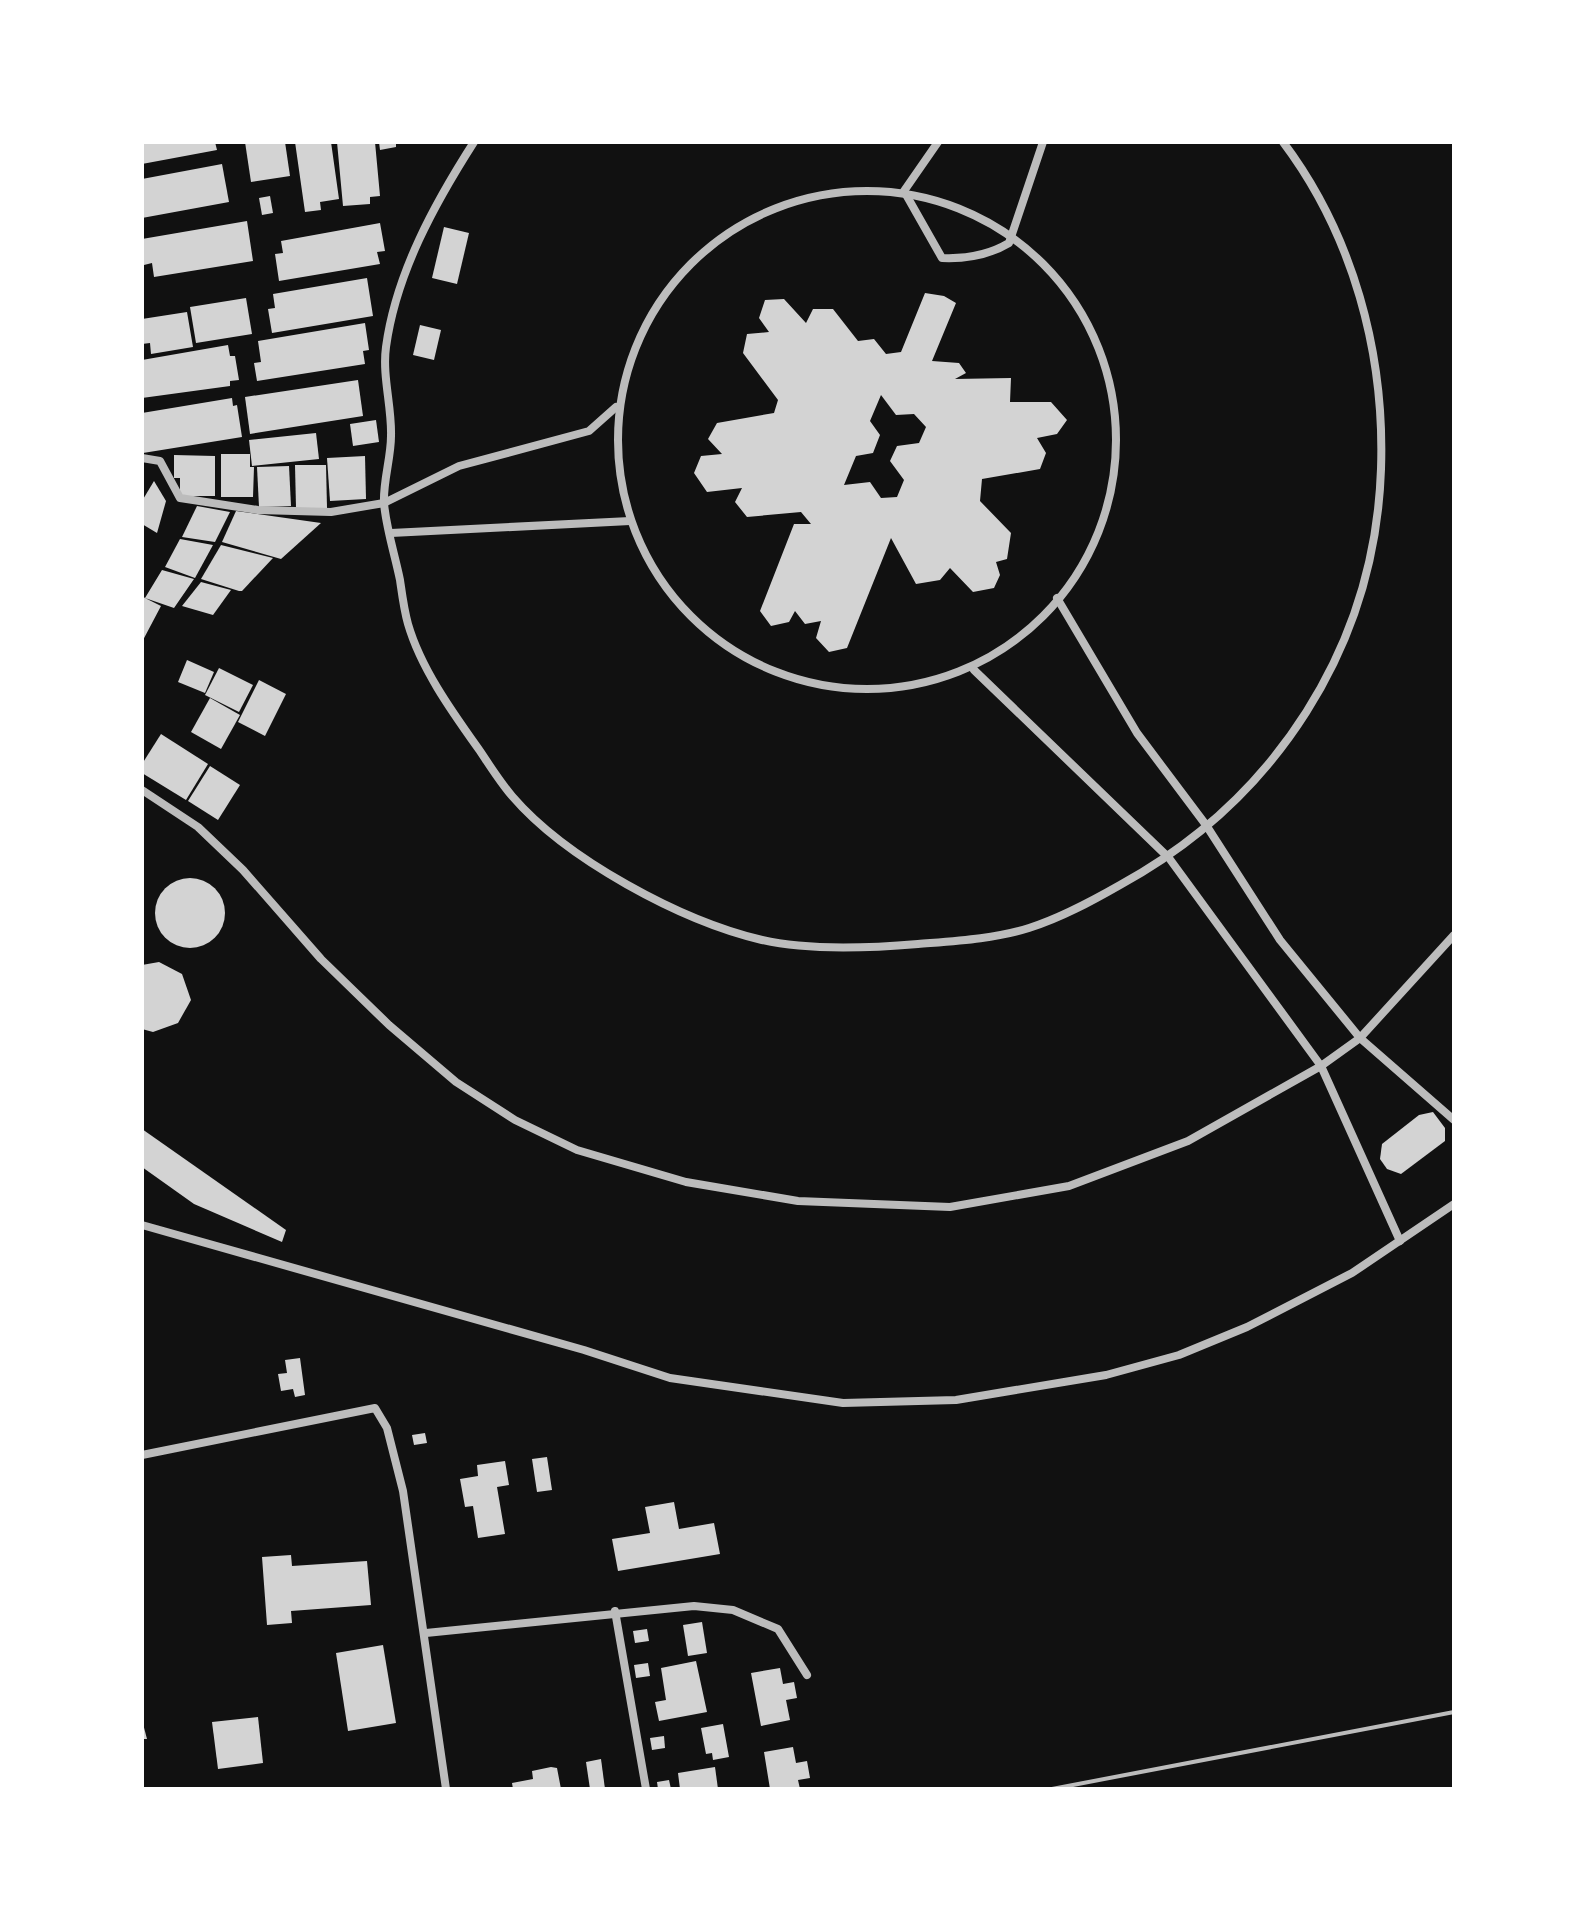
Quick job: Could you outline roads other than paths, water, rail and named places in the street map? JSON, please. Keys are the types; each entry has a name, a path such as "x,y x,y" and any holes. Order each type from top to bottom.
{"street":[{"path":"474,142 440,194 408,268 386,349 391,437 384,503 408,627 450,710 514,799 587,861 680,912 764,940 871,948 965,940 1030,928 1091,901 1169,858 1242,797 1315,701 1345,641 1362,597 1379,506 1380,393 1359,292 1316,188 1283,142"},
{"path":"904,191 938,142"},
{"path":"904,191 942,258 995,252 1009,243 1043,142"},
{"path":"849,189 904,191 962,209 1012,235 1038,256 1068,292 1096,339 1111,392 1117,444 1111,494 1099,536 1057,598 1026,634 974,670 909,689 856,692 786,676 717,637 683,603 655,565 630,521 615,444 616,407 637,342 672,283 735,225 791,201 849,189"},
{"path":"142,458 160,461 180,498 258,510 331,512 384,503 459,466 589,431 616,407"},
{"path":"391,533 630,521"},
{"path":"1057,598 1137,733 1206,825 1280,940 1360,1038 1454,1120"},
{"path":"974,670 1169,858 1321,1066 1400,1241"},
{"path":"142,790 198,827 243,870 321,959 389,1025 456,1082 515,1120 577,1150 686,1182 798,1201 950,1207 1069,1186 1188,1141 1321,1066 1360,1038 1454,935"},
{"path":"142,1225 569,1345 670,1378 843,1403 956,1400 1106,1375 1179,1355 1304,1299 1454,1204"},
{"path":"142,1455 375,1408 387,1428 403,1491 426,1633 446,1789"},
{"path":"426,1633 615,1611 694,1606 733,1610 778,1629 807,1675"},
{"path":"615,1611 646,1789"}],"lane":[{"path":"1052,1789 1454,1712"}]}
